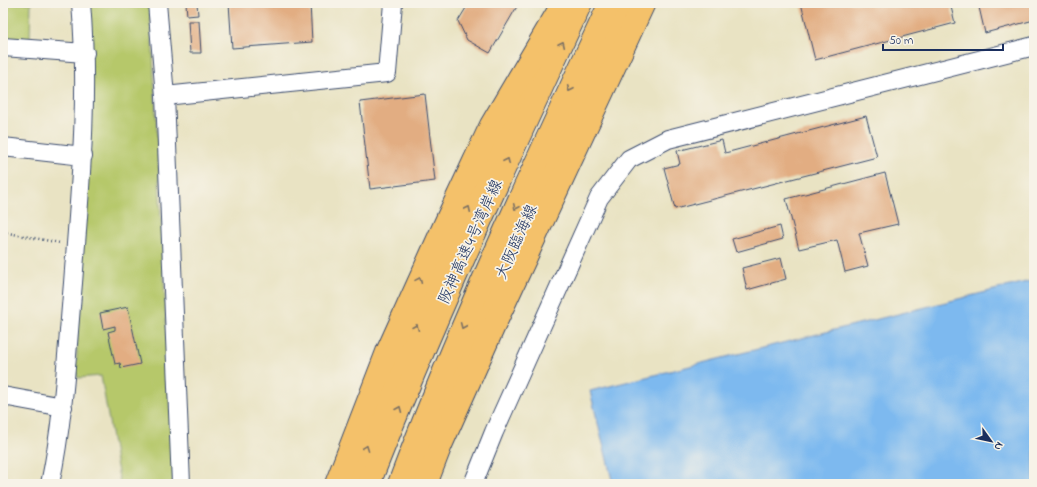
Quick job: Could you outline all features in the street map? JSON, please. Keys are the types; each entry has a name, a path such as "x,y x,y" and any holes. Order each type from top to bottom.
{"main road":[{"path":"336,484 387,352 491,125 564,3"},
{"path":"352,484 378,415 423,309 564,3"},
{"name":"阪神高速4号湾岸線","path":"369,484 441,307 581,3"},
{"name":"阪神高速4号湾岸線","path":"399,484 420,429 503,234 610,3"},
{"name":"大阪臨海線","path":"413,484 476,333 517,241 628,3"},
{"path":"426,484 440,445 644,3"}],"street":[{"path":"50,484 63,407 83,156 85,53 81,3"},
{"path":"157,3 165,96 181,484"},
{"path":"165,96 387,73 393,3"},
{"path":"3,46 85,53"},
{"path":"473,484 494,432 599,198 629,159 668,139 1034,46"},
{"path":"3,147 83,156"},
{"path":"3,396 63,407"}],"path":[{"path":"3,232 76,247"}],"green space":[{"path":"3,3 31,3 30,40 3,38"},
{"path":"88,3 149,3 153,53 174,484 120,484 101,376 78,378 76,373 90,44"}],"water":[{"path":"1034,280 1034,484 613,484 590,391"}],"building":[{"path":"186,3 197,3 198,15 187,16"},
{"path":"229,3 310,3 312,42 232,48"},
{"path":"469,3 519,3 490,53 467,40 458,21"},
{"path":"801,3 950,3 955,23 815,60"},
{"path":"978,3 1034,3 1034,20 985,33"},
{"path":"188,21 199,21 201,53 190,53"},
{"path":"425,94 435,181 370,189 360,102"},
{"path":"866,116 877,157 675,209 664,168 680,164 677,151 722,140 725,153"},
{"path":"885,173 898,224 859,233 868,266 845,272 837,240 799,249 786,199"},
{"path":"780,226 783,239 736,252 732,239"},
{"path":"781,258 786,279 747,290 742,268"},
{"path":"128,307 140,364 121,368 120,363 115,364 108,332 115,330 115,326 103,329 100,313"}]}
